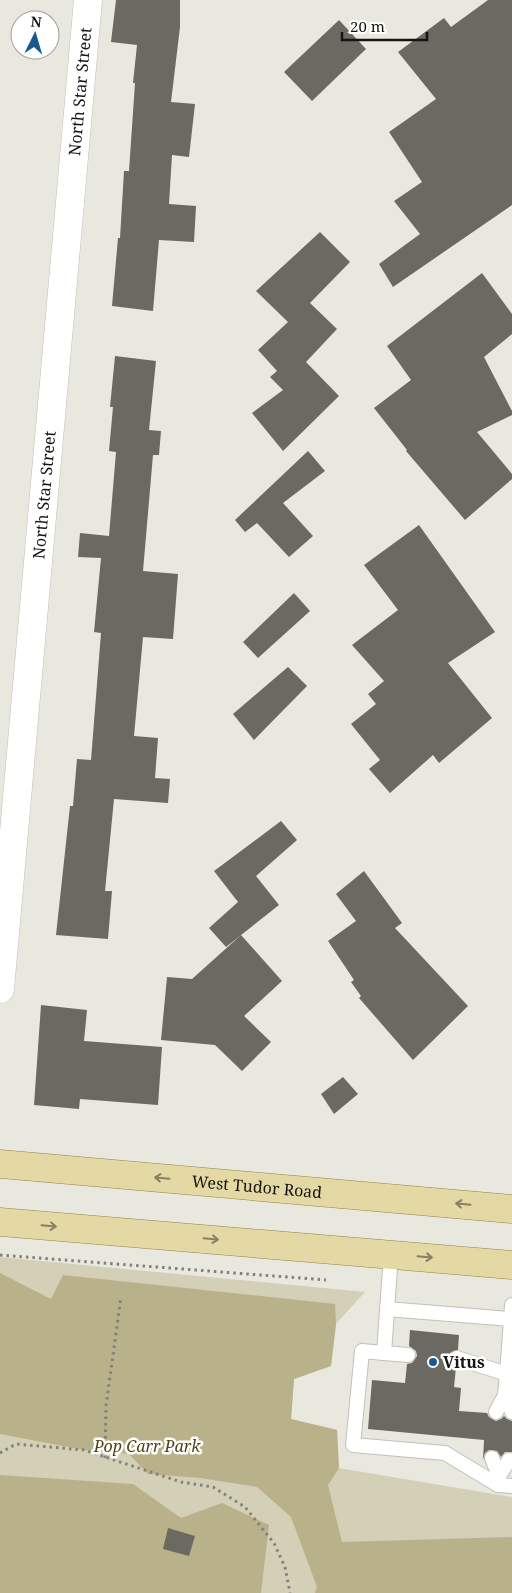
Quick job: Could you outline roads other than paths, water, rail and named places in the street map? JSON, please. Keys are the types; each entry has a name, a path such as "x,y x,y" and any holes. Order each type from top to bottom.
{"main road":[{"name":"West Tudor Road","path":"0,1164 512,1209"},
{"path":"0,1222 512,1265"}],"street":[{"name":"North Star Street","path":"0,989 88,0"}],"lane":[{"path":"384,1353 392,1254"},
{"path":"496,1412 505,1395 510,1374 512,1305"},
{"path":"387,1309 511,1319"},
{"path":"408,1355 362,1351 353,1444 445,1452 503,1483"},
{"path":"457,1358 510,1374"},
{"path":"505,1395 512,1412"},
{"path":"492,1458 503,1483"},
{"path":"503,1483 509,1460"}],"place":[{"name":"Vitus","path":"433,1362"}],"park label":[{"name":"Pop Carr Park","path":"147,1446"}]}
